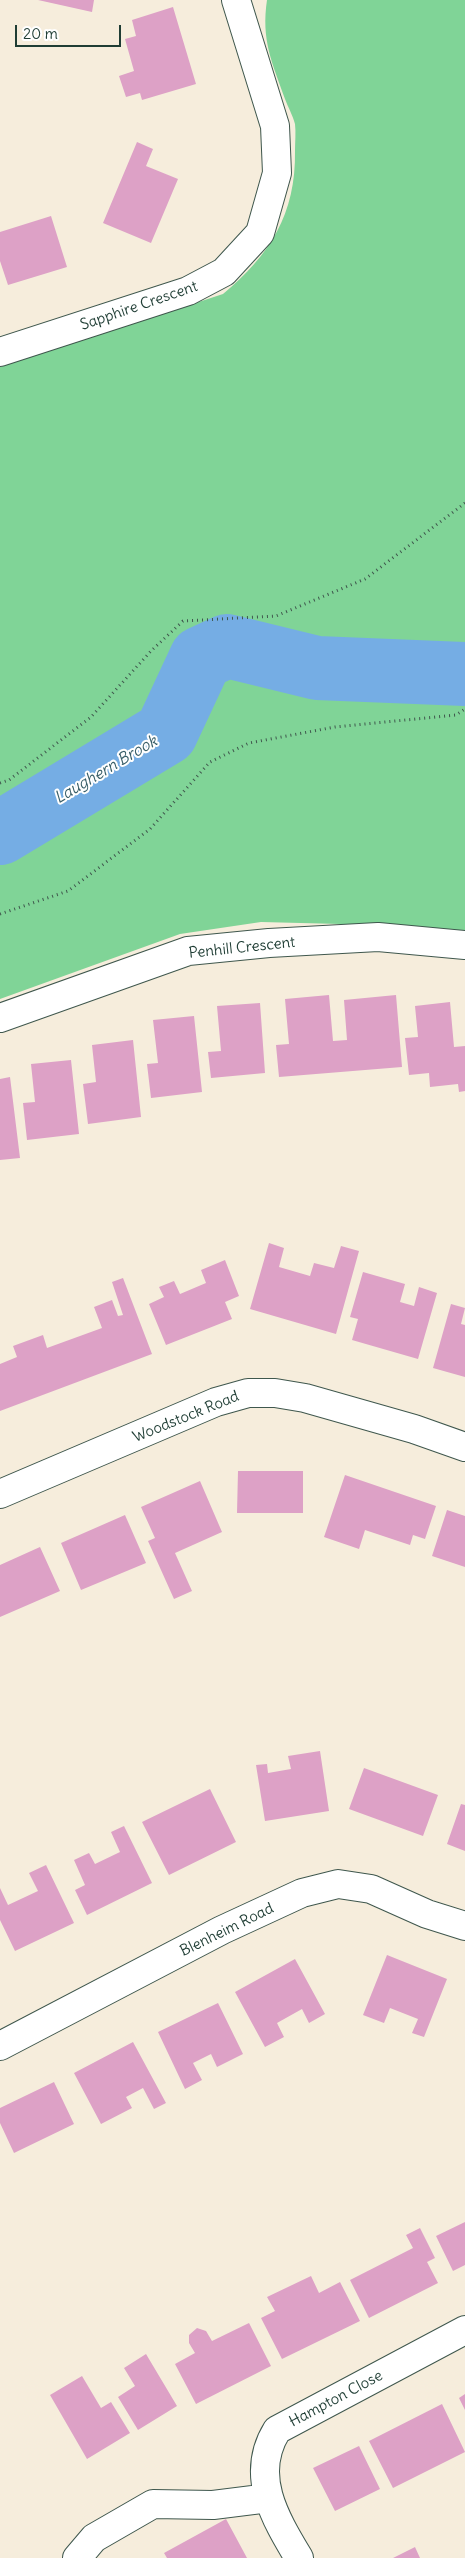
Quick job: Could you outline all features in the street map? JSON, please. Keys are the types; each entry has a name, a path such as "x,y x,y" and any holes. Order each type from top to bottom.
{"street":[{"name":"Sapphire Crescent","path":"0,352 188,291 224,272 260,233 277,173 275,126 236,0"},
{"name":"Penhill Crescent","path":"0,1018 188,951 378,937 465,945"},
{"name":"Woodstock Road","path":"0,1494 216,1402 248,1393 275,1392 305,1398 414,1429 465,1447"},
{"name":"Blenheim Road","path":"0,2046 222,1930 302,1893 338,1884 371,1889 428,1914 465,1926"},
{"name":"Hampton Close","path":"299,2558 278,2522 269,2498 264,2475 268,2444 277,2430 465,2330"},
{"path":"77,2558 94,2538 153,2504 213,2505 269,2498"}],"path":[{"path":"0,783 9,780 91,717 151,650 182,621 276,616 365,578 465,503"},
{"path":"0,914 68,891 150,829 210,762 249,743 335,727 456,715 465,709"}],"green space":[{"path":"267,0 465,0 465,935 340,924 261,922 180,934 0,999 0,367 223,294 240,279 267,248 285,214 291,194 294,174 295,124 269,51 265,27"}],"building":[{"path":"38,0 94,0 92,12"},
{"path":"173,7 196,84 142,100 140,93 126,97 119,76 134,71 125,39 136,36 132,20"},
{"path":"137,142 153,149 146,166 178,179 151,243 103,223"},
{"path":"51,216 67,267 8,285 0,261 0,232"},
{"path":"329,995 333,1041 347,1040 344,1000 396,995 402,1067 279,1077 276,1045 289,1044 285,999"},
{"path":"450,1002 454,1047 465,1046 465,1091 459,1092 458,1084 430,1087 429,1073 409,1075 405,1038 418,1037 415,1006"},
{"path":"260,1003 265,1073 211,1078 208,1052 221,1051 217,1006"},
{"path":"194,1016 202,1092 151,1098 147,1064 158,1063 153,1020"},
{"path":"133,1040 141,1117 88,1124 83,1084 96,1082 92,1045"},
{"path":"71,1060 79,1134 27,1140 23,1103 35,1102 31,1064"},
{"path":"10,1077 20,1158 0,1160 0,1079"},
{"path":"269,1243 284,1248 279,1267 310,1276 314,1263 334,1268 341,1246 359,1251 336,1334 250,1309"},
{"path":"225,1260 239,1296 225,1302 232,1319 166,1345 149,1304 164,1297 159,1287 174,1281 180,1294 206,1283 201,1270"},
{"path":"363,1272 405,1284 400,1302 414,1306 419,1287 437,1293 418,1359 352,1340 358,1319 350,1317"},
{"path":"123,1278 152,1354 0,1411 0,1364 17,1357 13,1346 43,1335 47,1348 102,1328 94,1307 112,1300 118,1316 123,1315 112,1282"},
{"path":"451,1304 465,1308 461,1324 465,1325 465,1377 433,1368"},
{"path":"238,1471 303,1471 303,1513 237,1513"},
{"path":"345,1475 436,1506 425,1539 413,1535 410,1545 365,1530 359,1549 324,1537"},
{"path":"200,1481 222,1532 175,1553 192,1591 174,1599 148,1541 155,1538 141,1507"},
{"path":"447,1510 465,1516 465,1567 432,1556"},
{"path":"125,1515 146,1563 81,1590 61,1543"},
{"path":"40,1547 60,1591 0,1617 0,1565"},
{"path":"320,1751 329,1811 265,1821 256,1765 267,1764 268,1773 291,1769 288,1756"},
{"path":"364,1768 438,1795 423,1836 349,1809"},
{"path":"210,1789 236,1842 169,1875 142,1822"},
{"path":"461,1804 465,1805 465,1851 447,1844"},
{"path":"124,1826 152,1883 87,1915 75,1890 85,1885 74,1860 89,1853 95,1864 120,1852 111,1832"},
{"path":"46,1865 74,1923 15,1951 0,1920 0,1888 8,1905 38,1891 29,1873"},
{"path":"387,1955 447,1979 424,2037 412,2033 418,2019 390,2008 384,2023 363,2015"},
{"path":"295,1959 325,2014 309,2023 302,2009 277,2023 284,2037 265,2047 235,1992"},
{"path":"218,2003 243,2054 217,2067 211,2054 193,2063 202,2080 185,2089 158,2032"},
{"path":"133,2042 166,2103 154,2109 143,2088 126,2097 132,2108 101,2124 74,2073"},
{"path":"54,2082 74,2124 14,2153 0,2123 0,2108"},
{"path":"465,2222 465,2265 453,2271 436,2236"},
{"path":"420,2228 435,2258 427,2262 438,2283 369,2318 350,2280 413,2248 406,2235"},
{"path":"311,2276 319,2293 340,2282 360,2321 282,2359 261,2318 275,2311 267,2297"},
{"path":"249,2323 271,2366 196,2404 175,2364 195,2353 189,2343 189,2335 197,2328 206,2331 212,2341"},
{"path":"146,2354 177,2406 138,2430 118,2397 135,2386 124,2368"},
{"path":"82,2376 101,2408 111,2402 130,2433 87,2459 50,2395"},
{"path":"465,2394 465,2410 459,2398"},
{"path":"442,2404 465,2452 393,2488 369,2441"},
{"path":"359,2446 380,2489 335,2511 313,2468"},
{"path":"226,2519 247,2558 167,2558 164,2553"},
{"path":"415,2547 420,2558 393,2558"}],"waterway":[{"name":"Laughern Brook","path":"0,833 166,733 201,658 227,646 317,668 465,674"}]}
